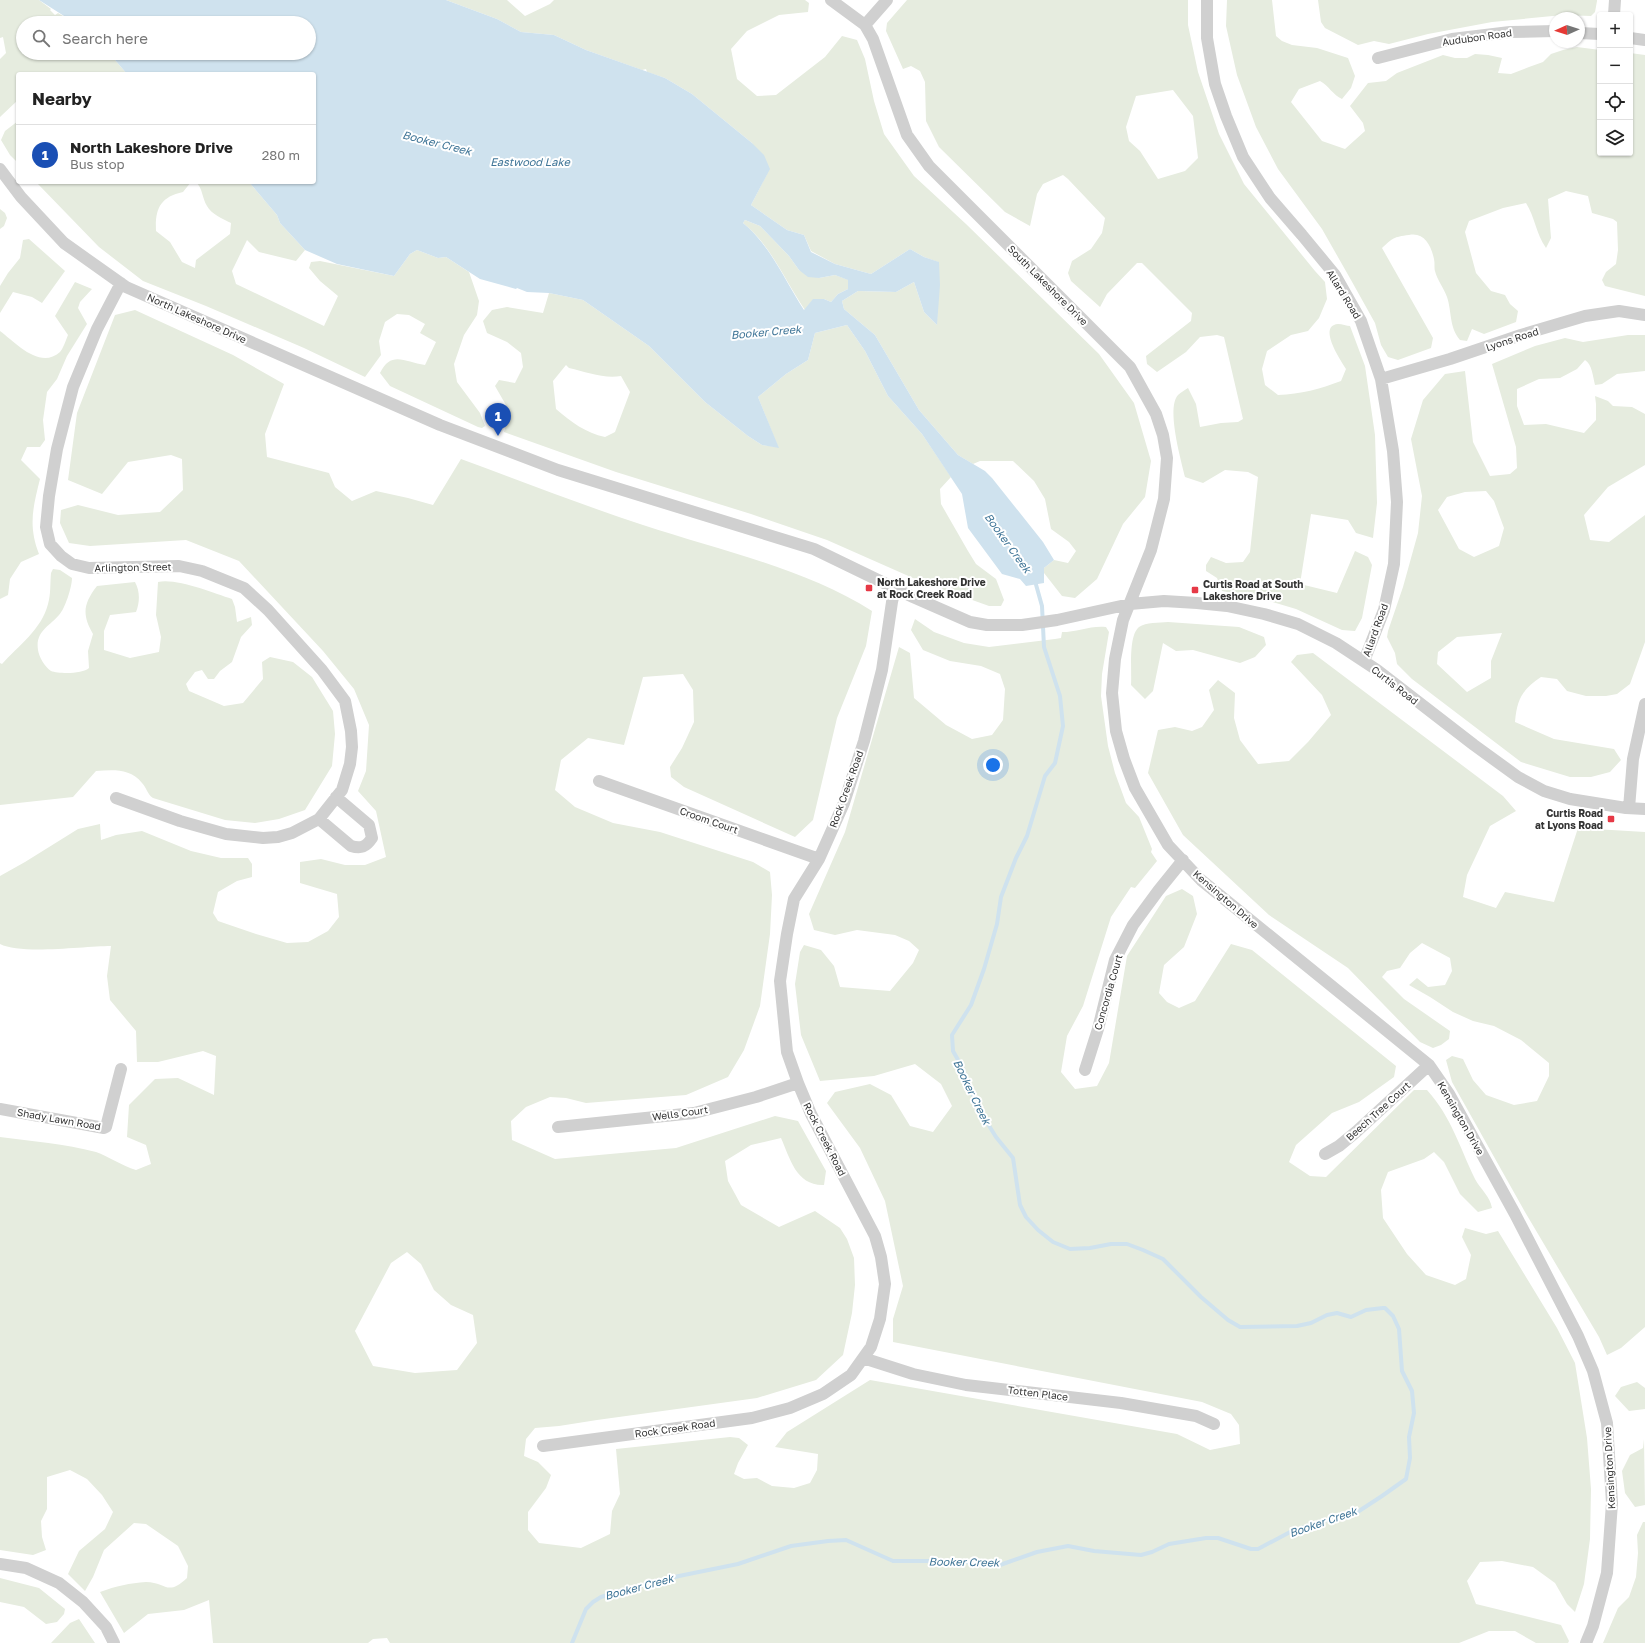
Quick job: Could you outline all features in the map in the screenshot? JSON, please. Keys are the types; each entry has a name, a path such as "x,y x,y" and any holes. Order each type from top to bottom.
{"street":[{"name":"South Lakeshore Drive","path":"831,0 865,25 873,39 907,136 929,166 1130,367 1156,414 1163,435 1167,458 1164,499 1151,550 1130,604"},
{"path":"865,25 887,0"},
{"name":"Allard Road","path":"1207,0 1207,38 1215,84 1243,157 1270,198 1302,234 1334,275 1361,321 1381,379 1393,451 1397,502 1394,564 1384,610 1364,661"},
{"path":"1614,12 1615,0"},
{"name":"Audubon Road","path":"1378,58 1452,39 1510,32 1549,31"},
{"path":"1585,33 1597,34"},
{"path":"1633,38 1645,40"},
{"name":"North Lakeshore Drive","path":"0,169 21,197 64,243 121,283 440,425 558,470 814,549 895,589 970,622 986,625 1022,625 1058,620 1130,604"},
{"name":"Arlington Street","path":"116,798 180,821 226,834 263,838 278,837 292,833 319,819 342,790 350,764 352,747 351,731 345,702 322,670 268,610 244,588 202,571 179,566 89,568 72,564 61,556 50,544 46,527 49,496 57,449 73,387 97,329 121,283"},
{"name":"Lyons Road","path":"1381,379 1450,359 1521,335 1585,316 1619,311 1645,315"},
{"name":"Rock Creek Road","path":"543,1446 752,1418 790,1408 823,1394 851,1375 871,1347 880,1319 885,1284 881,1256 875,1236 810,1114 798,1083 787,1052 780,981 786,934 794,899 818,859 844,803 864,741 882,670 895,589"},
{"name":"Curtis Road","path":"1130,604 1158,602 1197,603 1227,606 1264,614 1305,627 1336,643 1364,661 1518,777 1544,791 1570,799 1645,809"},
{"name":"Kensington Drive","path":"1130,604 1123,620 1115,659 1112,693 1116,731 1124,759 1135,788 1168,845 1207,885 1429,1065 1453,1100 1515,1214 1578,1336 1593,1371 1607,1423 1612,1503 1608,1573 1593,1626 1586,1643"},
{"path":"1629,808 1633,759 1645,704"},
{"name":"Croom Court","path":"599,781 818,859"},
{"path":"319,819 351,846 363,847 368,844 372,838 369,825 336,797"},
{"name":"Concordia Court","path":"1084,1070 1098,1029 1116,960 1133,925 1183,860"},
{"name":"Beech Tree Court","path":"1325,1154 1339,1146 1356,1132 1429,1065"},
{"name":"Shady Lawn Road","path":"0,1109 104,1128 121,1069"},
{"name":"Wells Court","path":"558,1127 694,1113 756,1097 798,1083"},
{"name":"Totten Place","path":"863,1358 913,1374 966,1385 1121,1403 1196,1416 1214,1424"},
{"path":"0,1564 26,1568 59,1583 83,1602 106,1627 114,1643"}],"shaded area":[{"path":"0,0 39,0 51,9 50,10 55,15 58,13 63,16 16,16 16,60 115,60 125,72 16,72 16,102 0,117 0,59 6,53 3,37 0,38"},
{"path":"446,0 507,0 525,16 550,4 554,0 805,0 809,3 808,12 779,15 747,31 731,49 737,79 757,96 776,95 825,57 842,36 857,40 865,59 874,101 884,134 914,176 966,224 1099,354 1134,403 1151,461 1145,497 1123,524 1097,579 1075,598 1062,596 1044,573 1044,568 1054,560 1068,563 1076,551 1069,542 1051,529 1045,499 1034,481 1013,461 980,461 973,464 958,455 919,410 875,335 844,309 842,301 858,291 896,292 914,282 924,312 937,325 938,262 924,257 910,249 871,274 835,264 811,251 804,235 787,230 751,205 767,174 752,143 692,94 665,78 647,72 646,69 642,70 586,50 554,35 521,32 497,19"},
{"path":"907,0 1188,0 1188,25 1198,72 1219,134 1244,184 1325,282 1327,299 1319,318 1308,331 1291,335 1267,351 1262,369 1265,385 1278,395 1310,391 1341,381 1346,369 1332,344 1330,337 1332,326 1338,324 1350,326 1365,366 1375,435 1377,503 1373,538 1356,533 1348,520 1311,514 1300,584 1337,593 1355,551 1368,557 1372,565 1362,618 1355,631 1342,630 1296,609 1266,600 1222,591 1217,578 1206,571 1206,565 1211,557 1226,563 1243,562 1250,552 1258,477 1248,472 1225,470 1203,483 1185,477 1178,447 1173,411 1178,395 1188,388 1196,404 1200,427 1221,423 1238,422 1243,419 1224,337 1217,335 1200,337 1186,352 1157,372 1147,364 1146,356 1191,321 1192,313 1142,263 1137,263 1107,294 1100,307 1071,281 1068,273 1072,261 1091,249 1102,233 1105,218 1063,175 1043,184 1037,194 1030,226 1005,212 939,147 926,121 925,82 920,71 911,66 903,69 886,31 887,23","holes":["1173,90 1193,116 1198,158 1185,171 1158,179 1140,151 1129,141 1126,127 1136,96"]},
{"path":"1227,0 1272,0 1276,36 1282,41 1292,45 1317,48 1348,58 1355,76 1351,88 1342,99 1320,81 1299,89 1291,102 1322,141 1345,149 1365,131 1363,123 1350,106 1368,83 1386,81 1397,73 1443,55 1455,58 1467,58 1475,54 1502,58 1498,73 1511,74 1543,62 1551,54 1572,48 1585,48 1597,50 1597,156 1633,156 1633,53 1645,55 1645,296 1605,286 1602,280 1606,272 1616,264 1618,250 1617,222 1613,219 1592,213 1588,196 1566,191 1548,199 1551,238 1546,248 1526,203 1503,208 1469,221 1465,232 1476,273 1491,291 1505,295 1510,304 1518,311 1516,322 1484,334 1472,329 1467,341 1460,340 1452,325 1449,303 1436,274 1433,254 1429,244 1423,238 1414,235 1396,237 1382,248 1433,338 1431,348 1398,360 1388,357 1381,345 1375,323 1322,229 1278,169 1256,127 1237,75 1226,26"},
{"path":"1318,0 1597,0 1595,12 1591,16 1585,16 1585,12 1549,12 1549,16 1492,22 1428,34 1389,44 1374,41 1358,45 1325,28 1321,22"},
{"path":"16,123 16,161 10,155 1,140 5,131"},
{"path":"38,184 189,184 183,192 169,197 160,205 157,216 156,231 170,242 182,262 195,268 196,260 230,234 231,223 209,209 197,184 251,184 277,215 280,223 305,250 296,261 259,252 247,240 232,271 236,284 324,326 338,296 320,281 309,268 311,262 320,261 394,276 410,254 417,250 438,258 446,257 469,272 479,301 477,315 464,335 454,364 457,382 480,413 485,426 482,428 478,427 390,386 380,373 384,366 389,362 399,359 425,365 436,342 420,333 425,324 409,315 397,314 385,322 379,341 381,355 365,377 304,348 143,281 99,247"},
{"path":"0,209 5,213 7,218 4,226 0,229"},
{"path":"745,220 760,226 789,256 799,270 819,278 835,275 849,280 848,289 838,294 831,302 824,299 805,310 770,253 753,232 743,223"},
{"path":"29,239 65,271 42,303 32,297 13,292 0,313 0,286 20,258 23,240"},
{"path":"75,282 92,289 80,302 78,308 87,324 67,356 57,379 47,392 43,420 45,440 40,447 27,447 21,460 40,479 33,516 34,534 39,554 21,562 10,579 8,595 0,599 0,331 28,353 36,356 44,358 52,357 60,352 68,335 55,316"},
{"path":"549,293 583,300 649,346 705,402 748,436 762,445 778,447 758,397 786,374 808,360 815,333 847,325 865,351 888,396 922,434 951,477 940,489 941,504 976,564 996,579 1004,600 1001,606 989,606 922,582 827,540 751,514 616,472 504,432 510,412 495,386 499,380 515,383 523,367 521,353 507,342 487,333 483,321 492,310 507,307 543,313","holes":["566,365 569,368 608,377 621,376 630,392 615,432 605,437 591,433 573,423 556,409 553,381"]},
{"path":"135,310 233,355 284,384 265,434 267,457 329,473 335,487 352,501 376,491 433,505 461,459 620,517 790,571 846,596 872,611 866,646 837,718 813,820 795,837 684,787 671,777 670,767 682,748 694,722 693,690 683,674 643,677 624,745 588,738 561,760 555,790 575,807 613,823 660,832 753,862 770,872 772,895 770,934 760,1006 744,1050 728,1077 686,1095 586,1103 566,1098 550,1097 526,1107 511,1121 512,1140 555,1159 676,1148 775,1116 798,1121 826,1171 824,1185 814,1184 800,1176 791,1162 781,1138 751,1145 725,1161 728,1181 741,1205 779,1227 815,1211 840,1228 847,1239 854,1258 855,1285 852,1313 843,1355 816,1380 757,1398 559,1426 535,1428 526,1439 524,1456 538,1462 551,1475 546,1488 528,1512 528,1530 539,1543 581,1548 610,1534 612,1511 620,1494 616,1449 730,1437 739,1438 748,1445 734,1474 744,1479 757,1478 772,1486 794,1488 810,1483 817,1470 818,1454 775,1447 787,1432 870,1380 1177,1434 1210,1450 1240,1444 1239,1425 1231,1414 1202,1402 893,1342 893,1319 903,1286 885,1201 860,1148 827,1103 835,1092 870,1084 891,1095 910,1126 933,1132 952,1106 941,1084 915,1064 874,1076 820,1081 801,1035 795,984 800,952 804,945 821,950 834,966 840,987 890,991 913,963 919,950 909,941 895,935 857,930 835,935 814,930 809,914 845,832 899,647 910,653 914,698 946,725 972,739 992,735 1003,720 1005,689 1000,674 981,666 950,661 923,650 911,630 915,619 934,632 964,643 989,647 1061,638 1062,632 1095,627 1106,627 1109,632 1102,674 1101,696 1108,746 1115,773 1126,803 1139,817 1152,849 1151,852 1157,861 1135,888 1131,887 1111,917 1083,1006 1067,1036 1061,1072 1075,1089 1097,1086 1109,1063 1127,956 1166,896 1182,889 1193,896 1197,914 1184,947 1164,965 1159,993 1167,1002 1179,1008 1195,1001 1231,944 1252,950 1396,1066 1394,1077 1359,1102 1332,1113 1296,1145 1289,1162 1310,1176 1326,1177 1414,1090 1427,1090 1443,1111 1477,1183 1487,1196 1492,1208 1478,1212 1460,1194 1444,1162 1434,1152 1424,1159 1388,1172 1381,1190 1383,1218 1407,1254 1426,1275 1455,1285 1466,1279 1471,1255 1462,1237 1465,1228 1486,1234 1498,1231 1557,1328 1575,1363 1587,1438 1591,1489 1590,1539 1584,1584 1575,1612 1567,1604 1555,1583 1533,1567 1502,1561 1480,1562 1467,1581 1476,1604 1561,1625 1569,1641 1568,1643 1536,1643 1515,1631 1489,1631 1459,1643 390,1643 387,1638 373,1639 368,1643 213,1643 209,1600 184,1610 148,1614 124,1633 100,1592 123,1585 146,1582 171,1588 175,1587 187,1578 188,1566 178,1546 146,1524 134,1523 104,1550 93,1577 85,1591 68,1574 79,1551 105,1529 113,1512 102,1495 87,1479 70,1470 47,1477 47,1509 41,1521 42,1537 46,1550 33,1555 0,1550 0,1137 84,1149 96,1152 136,1170 151,1164 146,1145 127,1137 129,1105 155,1079 178,1078 214,1095 216,1056 203,1051 158,1062 137,1062 136,1031 110,1000 107,976 111,946 23,949 0,944 0,876 78,829 100,824 101,840 116,835 142,831 191,851 221,858 248,858 252,864 252,877 237,881 218,892 213,913 218,921 287,943 308,942 328,931 339,917 337,894 300,883 300,862 321,859 345,865 365,865 386,857 376,811 358,791 366,771 369,725 354,689 323,651 239,561 186,540 90,546 69,543 60,523 61,510 78,505 118,515 160,512 183,490 182,459 171,455 128,462 102,494 68,480 77,413 115,315","holes":["407,1252 421,1264 434,1290 451,1305 473,1315 477,1343 457,1370 415,1373 373,1366 355,1331 391,1263"]},
{"path":"1628,335 1645,335 1645,371 1617,374 1602,384 1595,385 1591,368 1585,360 1577,369 1560,378 1539,379 1517,389 1517,406 1524,425 1546,424 1584,433 1596,420 1595,396 1608,401 1613,406 1632,407 1645,414 1645,465 1608,487 1584,515 1590,540 1609,542 1645,515 1645,642 1630,684 1617,694 1606,696 1586,696 1567,691 1557,679 1541,677 1529,686 1519,701 1515,722 1554,739 1614,749 1621,760 1610,772 1591,777 1570,777 1521,762 1412,679 1397,664 1395,653 1387,637 1418,533 1422,496 1411,439 1423,400 1445,374 1465,371 1473,442 1490,476 1510,474 1517,468 1516,447 1492,364 1535,346 1565,338 1583,342","holes":["1486,491 1494,501 1504,528 1499,546 1474,557 1459,549 1438,510 1447,497 1465,492","1502,633 1491,661 1491,678 1467,692 1437,664 1438,652 1457,637"]},
{"path":"53,569 60,570 72,578 64,608 41,633 38,643 38,650 43,662 51,671 55,672 76,672 89,668 88,651 93,634 87,621 86,610 89,598 97,586 135,582 137,585 139,597 136,612 110,615 104,631 104,650 130,658 159,652 161,637 156,615 158,582 166,581 185,584 232,599 235,607 237,622 251,617 252,625 241,637 232,662 220,671 214,679 208,679 202,670 195,672 186,684 189,691 224,706 243,703 263,679 262,662 270,657 293,662 312,677 333,711 335,734 332,766 305,810 279,819 255,823 225,820 153,798 149,795 144,785 137,778 127,772 115,770 96,771 73,797 0,805 0,663 2,664 22,644 41,621 49,600 51,573"},
{"path":"1168,622 1239,627 1264,637 1266,645 1255,657 1240,663 1193,650 1176,651 1163,643 1153,691 1145,699 1131,685 1131,654 1133,638 1139,627 1142,625"},
{"path":"1313,653 1503,796 1516,811 1490,826 1467,875 1463,897 1496,908 1505,892 1554,902 1578,828 1645,832 1645,1327 1621,1348 1607,1355 1599,1337 1525,1212 1452,1082 1446,1060 1452,1056 1463,1059 1473,1080 1486,1095 1514,1105 1537,1101 1549,1076 1549,1063 1521,1040 1494,1026 1473,1021 1453,1012 1409,985 1417,978 1428,987 1445,985 1452,971 1450,958 1422,943 1410,953 1400,968 1387,971 1382,977 1404,999 1450,1031 1449,1039 1441,1045 1433,1048 1420,1042 1348,968 1269,915 1183,835 1148,773 1158,730 1175,727 1192,731 1202,727 1214,710 1209,690 1218,680 1235,693 1234,718 1240,740 1258,764 1289,761 1308,742 1331,715 1322,695 1291,662 1297,655"},
{"path":"1637,1382 1645,1388 1645,1409 1629,1411 1615,1396 1621,1387"},
{"path":"1644,1439 1645,1505 1635,1507 1625,1493 1622,1471 1630,1455 1643,1448"},
{"path":"1643,1522 1645,1522 1645,1643 1603,1643 1618,1608 1629,1597 1636,1577 1638,1553 1637,1535"},
{"path":"0,1578 39,1588 65,1609 64,1614 57,1622 46,1624 24,1607 0,1602"},
{"path":"79,1619 95,1643 51,1643 70,1623"}],"water":[{"name":"Eastwood Lake","path":"39,0 446,0 497,19 521,32 554,35 586,50 665,78 692,94 752,143 764,155 770,169 751,205 787,230 804,235 811,252 835,264 871,274 910,249 924,257 939,262 940,285 937,325 924,312 914,282 896,292 858,291 842,301 844,309 875,335 919,410 958,455 985,471 992,478 1043,542 1054,560 1044,568 1044,583 1026,586 1020,579 1002,574 968,528 962,494 922,434 888,396 865,351 847,325 815,333 808,360 786,374 758,397 779,448 762,445 748,436 705,402 649,346 583,300 549,293 527,292 480,279 446,257 438,258 417,250 410,254 394,276 337,264 305,250 280,223 277,215 251,184 316,184 316,72 125,72 115,60 316,60 316,16 64,16","holes":["745,220 760,226 789,256 799,270 808,277 819,278 835,275 848,280 848,289 838,294 831,302 824,299 813,299 804,310 770,253 762,242 743,223"]}],"waterway":[{"name":"Booker Creek","path":"572,1643 586,1609 601,1597 679,1576 738,1564 791,1546 846,1540 893,1561 955,1561 1000,1565 1037,1552 1068,1546 1094,1551 1141,1555 1152,1552 1169,1544 1206,1538 1218,1538 1251,1549 1258,1549 1292,1531 1330,1519 1356,1513 1406,1479 1410,1458 1409,1437 1414,1413 1412,1391 1402,1371 1399,1329 1393,1316 1385,1308 1366,1310 1351,1317 1337,1313 1327,1315 1311,1323 1297,1326 1240,1327 1228,1320 1201,1297 1163,1259 1127,1244 1111,1244 1090,1248 1070,1249 1053,1242 1038,1230 1026,1217 1020,1205 1013,1158 996,1137 978,1108 962,1067 953,1051 952,1035 971,1005 984,969 997,924 1001,897 1016,858 1027,836 1045,776 1055,763 1063,726 1060,696 1044,647 1042,606 1035,581"}],"place":[{"name":"North Lakeshore Drive","path":"498,436"},
{"name":"North Lakeshore Drive at Rock Creek Road","path":"869,588"},
{"name":"Curtis Road at South Lakeshore Drive","path":"1195,590"},
{"name":"Curtis Road at Lyons Road","path":"1611,819"}]}
